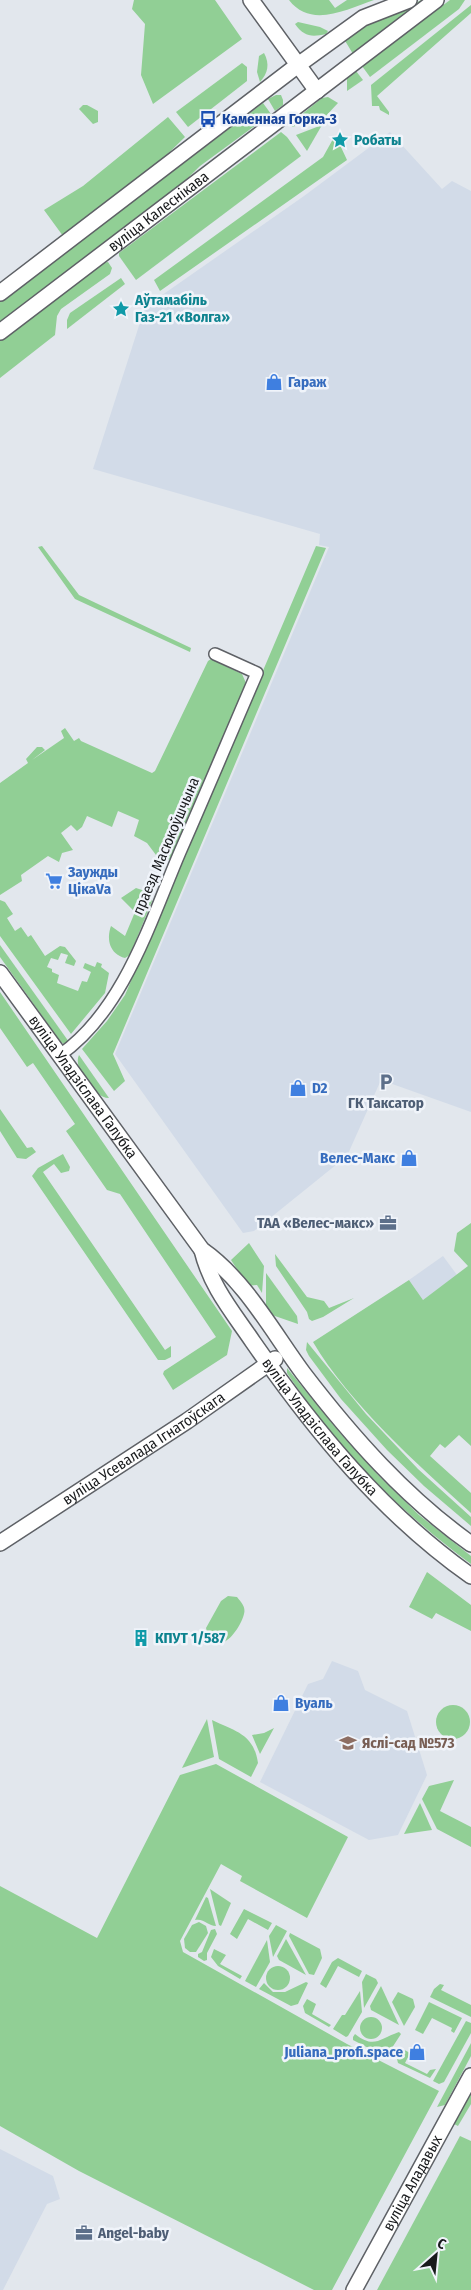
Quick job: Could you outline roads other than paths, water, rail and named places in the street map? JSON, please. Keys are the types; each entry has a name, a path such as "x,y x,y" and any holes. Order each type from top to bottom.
{"main road":[{"path":"251,0 317,91"},
{"name":"вуліца Калеснікава","path":"0,293 298,64 363,18 409,0"},
{"name":"вуліца Калеснікава","path":"0,332 436,0"},
{"name":"вуліца Уладзіслава Галубка","path":"0,973 202,1250 231,1275 343,1424 389,1474 471,1544"},
{"name":"вуліца Уладзіслава Галубка","path":"202,1250 214,1286 330,1446 361,1481 411,1529 471,1576"},
{"name":"вуліца Усевалада Ігнатоўскага","path":"0,1543 156,1442 287,1351"},
{"name":"вуліца Аладавых","path":"354,2290 471,2076"}],"street":[{"name":"праезд Масюкоўшчына","path":"60,1056 76,1044 96,1022 127,974 257,674 215,654"}],"place":[{"name":"Каменная Горка-3","path":"208,119"},
{"name":"Робаты","path":"340,140"},
{"name":"Аўтамабіль Газ-21 «Волга»","path":"121,309"},
{"name":"Гараж","path":"274,382"},
{"name":"Заужды ЦікаVа","path":"54,881"},
{"name":"ГК Таксатор","path":"386,1082"},
{"name":"D2","path":"298,1088"},
{"name":"Велес-Макс","path":"409,1158"},
{"name":"ТАА «Велес-макс»","path":"388,1223"},
{"name":"КПУТ 1/587","path":"141,1638"},
{"name":"Вуаль","path":"281,1703"},
{"name":"Яслі-сад №573","path":"348,1743"},
{"name":"Juliana_profi.space","path":"417,2052"},
{"name":"Angel-baby","path":"84,2233"}]}
